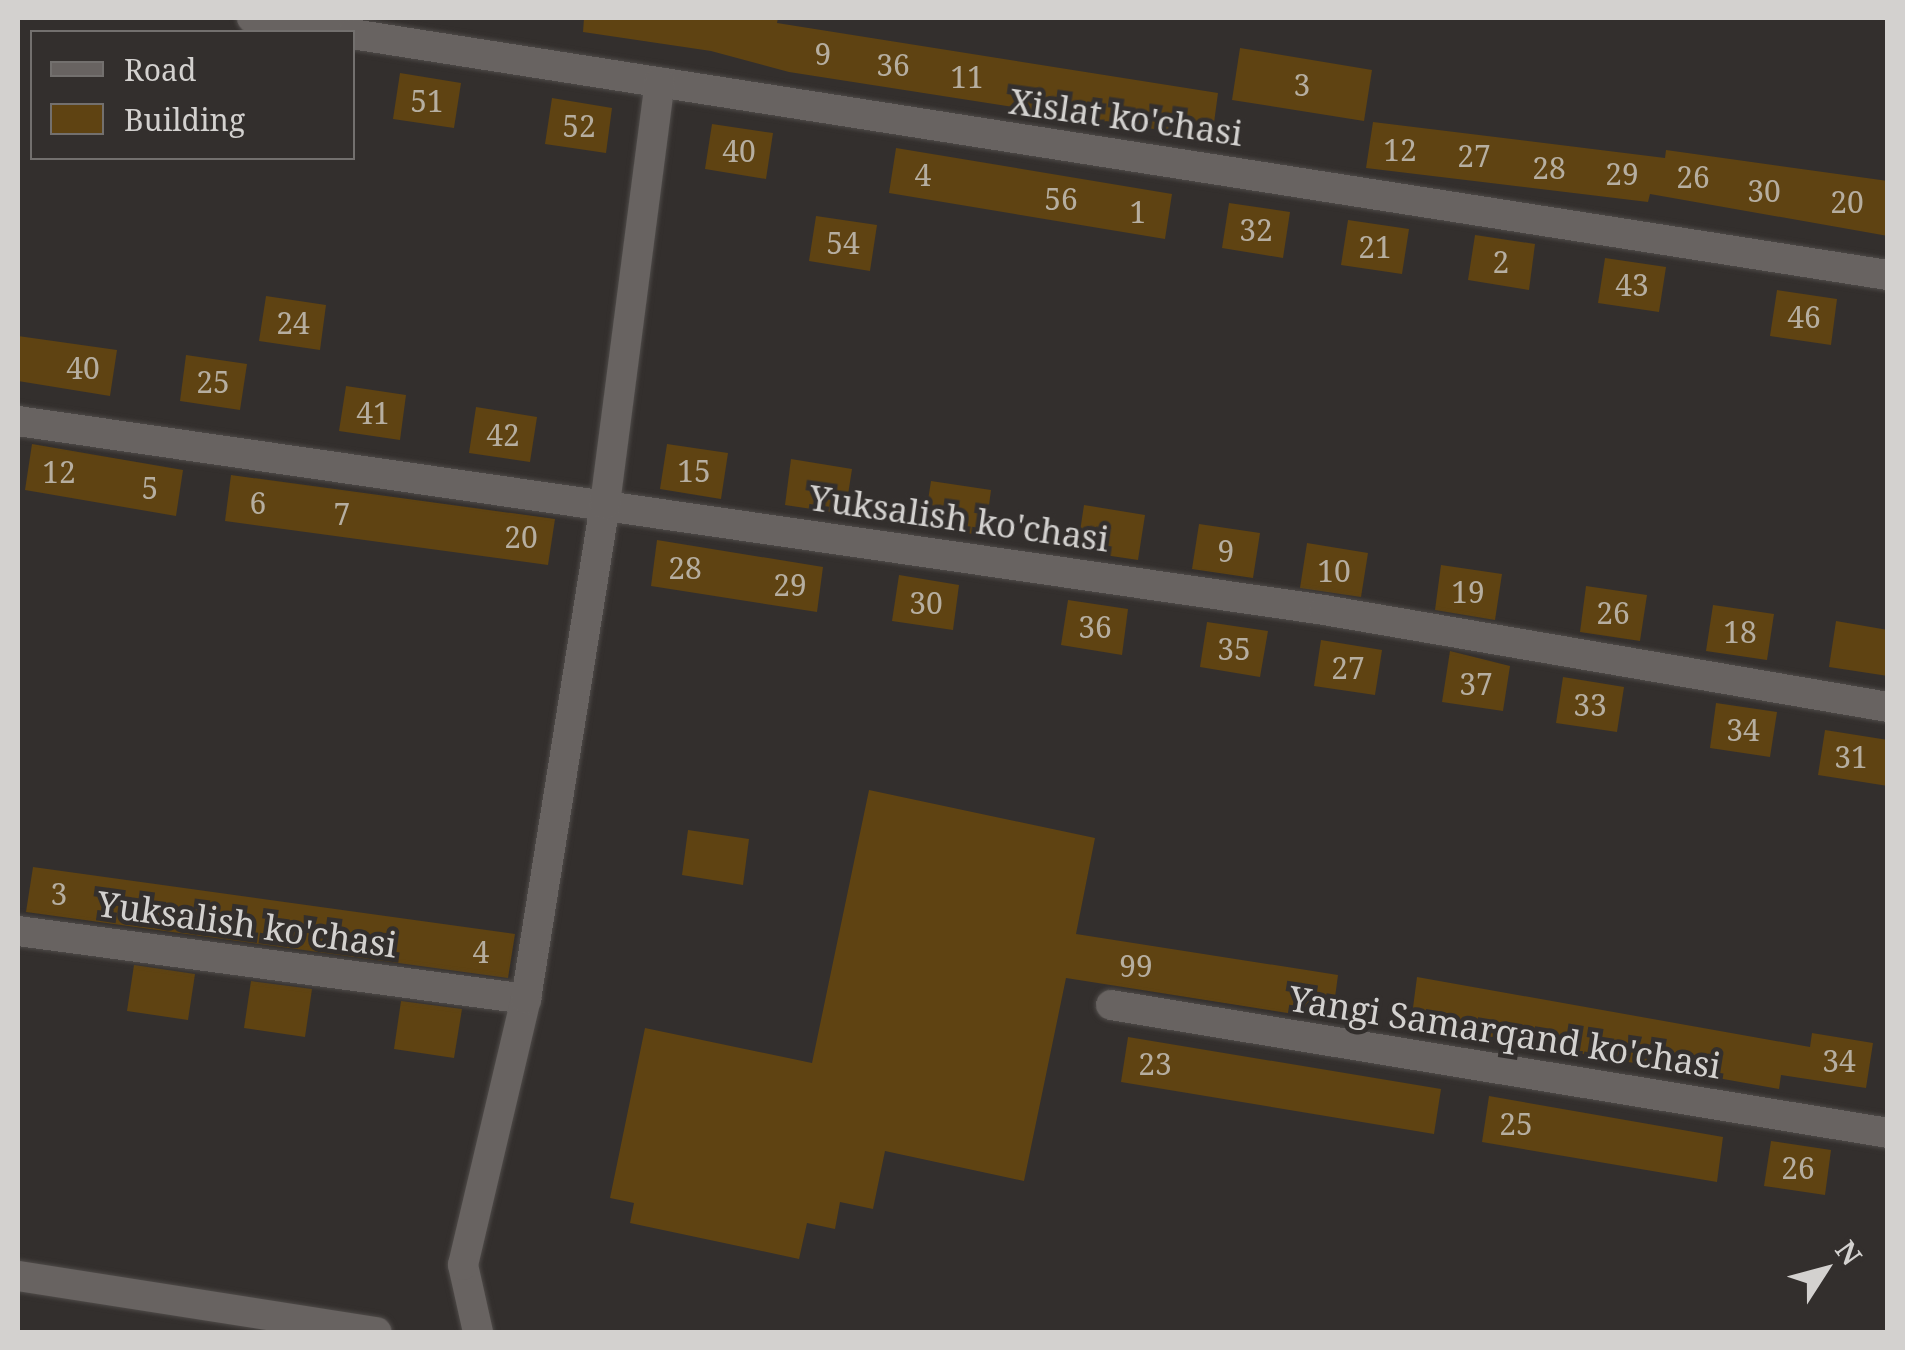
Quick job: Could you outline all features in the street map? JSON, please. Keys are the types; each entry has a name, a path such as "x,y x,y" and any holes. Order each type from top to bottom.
{"street":[{"name":"Xislat ko'chasi","path":"252,18 330,30"},
{"name":"Xislat ko'chasi","path":"355,34 1888,275"},
{"path":"478,1332 463,1265 526,999 605,504 660,83"},
{"name":"Yuksalish ko'chasi","path":"18,422 1324,610 1888,707"},
{"name":"Yuksalish ko'chasi","path":"18,931 526,999"},
{"name":"Yangi Samarqand ko'chasi","path":"1111,1005 1888,1133"},
{"path":"18,1276 378,1332"}],"building":[{"path":"584,18 778,18 777,23 1218,93 1212,138 789,72 711,51 583,32"},
{"path":"1240,48 1372,70 1364,121 1232,100"},
{"path":"400,73 461,83 454,128 393,119"},
{"path":"552,98 612,108 606,153 545,144"},
{"path":"1373,122 1665,158 1666,150 1888,181 1888,236 1650,194 1648,202 1366,168"},
{"path":"712,124 773,133 766,179 705,169"},
{"path":"896,148 1172,194 1165,239 889,193"},
{"path":"1229,203 1290,212 1283,258 1222,248"},
{"path":"816,216 877,225 870,271 809,261"},
{"path":"1348,220 1409,229 1402,274 1341,265"},
{"path":"1475,235 1535,244 1529,290 1468,280"},
{"path":"1605,258 1666,267 1659,312 1598,303"},
{"path":"1777,290 1837,299 1831,345 1770,336"},
{"path":"266,296 326,305 320,350 259,341"},
{"path":"18,336 117,350 110,396 18,381"},
{"path":"186,355 247,364 240,410 180,401"},
{"path":"346,386 406,395 400,440 339,431"},
{"path":"476,407 537,417 530,462 469,453"},
{"path":"32,444 183,470 176,516 25,490"},
{"path":"667,444 728,453 721,499 660,489"},
{"path":"791,459 852,469 845,514 785,505"},
{"path":"231,475 555,519 548,565 225,521"},
{"path":"931,481 991,490 985,536 924,526"},
{"path":"1084,505 1145,515 1138,560 1077,551"},
{"path":"1199,524 1260,533 1253,578 1192,569"},
{"path":"657,540 823,567 817,612 651,586"},
{"path":"1307,543 1368,553 1361,597 1300,588"},
{"path":"1441,565 1502,574 1495,620 1435,610"},
{"path":"899,575 959,585 953,630 892,621"},
{"path":"1586,586 1647,595 1640,641 1580,632"},
{"path":"1068,600 1128,609 1122,655 1061,645"},
{"path":"1713,605 1774,614 1767,660 1706,651"},
{"path":"1836,621 1888,630 1888,676 1829,667"},
{"path":"1207,622 1268,631 1260,677 1200,667"},
{"path":"1321,640 1382,650 1375,695 1314,686"},
{"path":"1450,651 1510,666 1503,711 1442,702"},
{"path":"1563,677 1624,687 1617,732 1556,723"},
{"path":"1716,703 1777,712 1770,757 1710,748"},
{"path":"1825,730 1888,740 1888,786 1818,775"},
{"path":"869,790 1095,838 1076,934 1338,975 1332,1020 1066,978 1024,1181 885,1151 873,1209 840,1202 835,1229 807,1223 799,1259 630,1223 634,1203 610,1198 645,1028 812,1063"},
{"path":"688,830 749,839 743,885 682,875"},
{"path":"33,867 515,934 508,978 26,912"},
{"path":"134,965 195,974 188,1020 127,1011"},
{"path":"1417,977 1810,1047 1812,1033 1873,1043 1866,1088 1781,1075 1779,1089 1411,1023"},
{"path":"251,981 312,989 305,1037 244,1028"},
{"path":"401,1001 462,1009 454,1058 394,1049"},
{"path":"1128,1037 1441,1089 1434,1134 1121,1082"},
{"path":"1489,1096 1723,1137 1717,1182 1482,1142"},
{"path":"1771,1141 1831,1150 1825,1195 1764,1186"}]}
